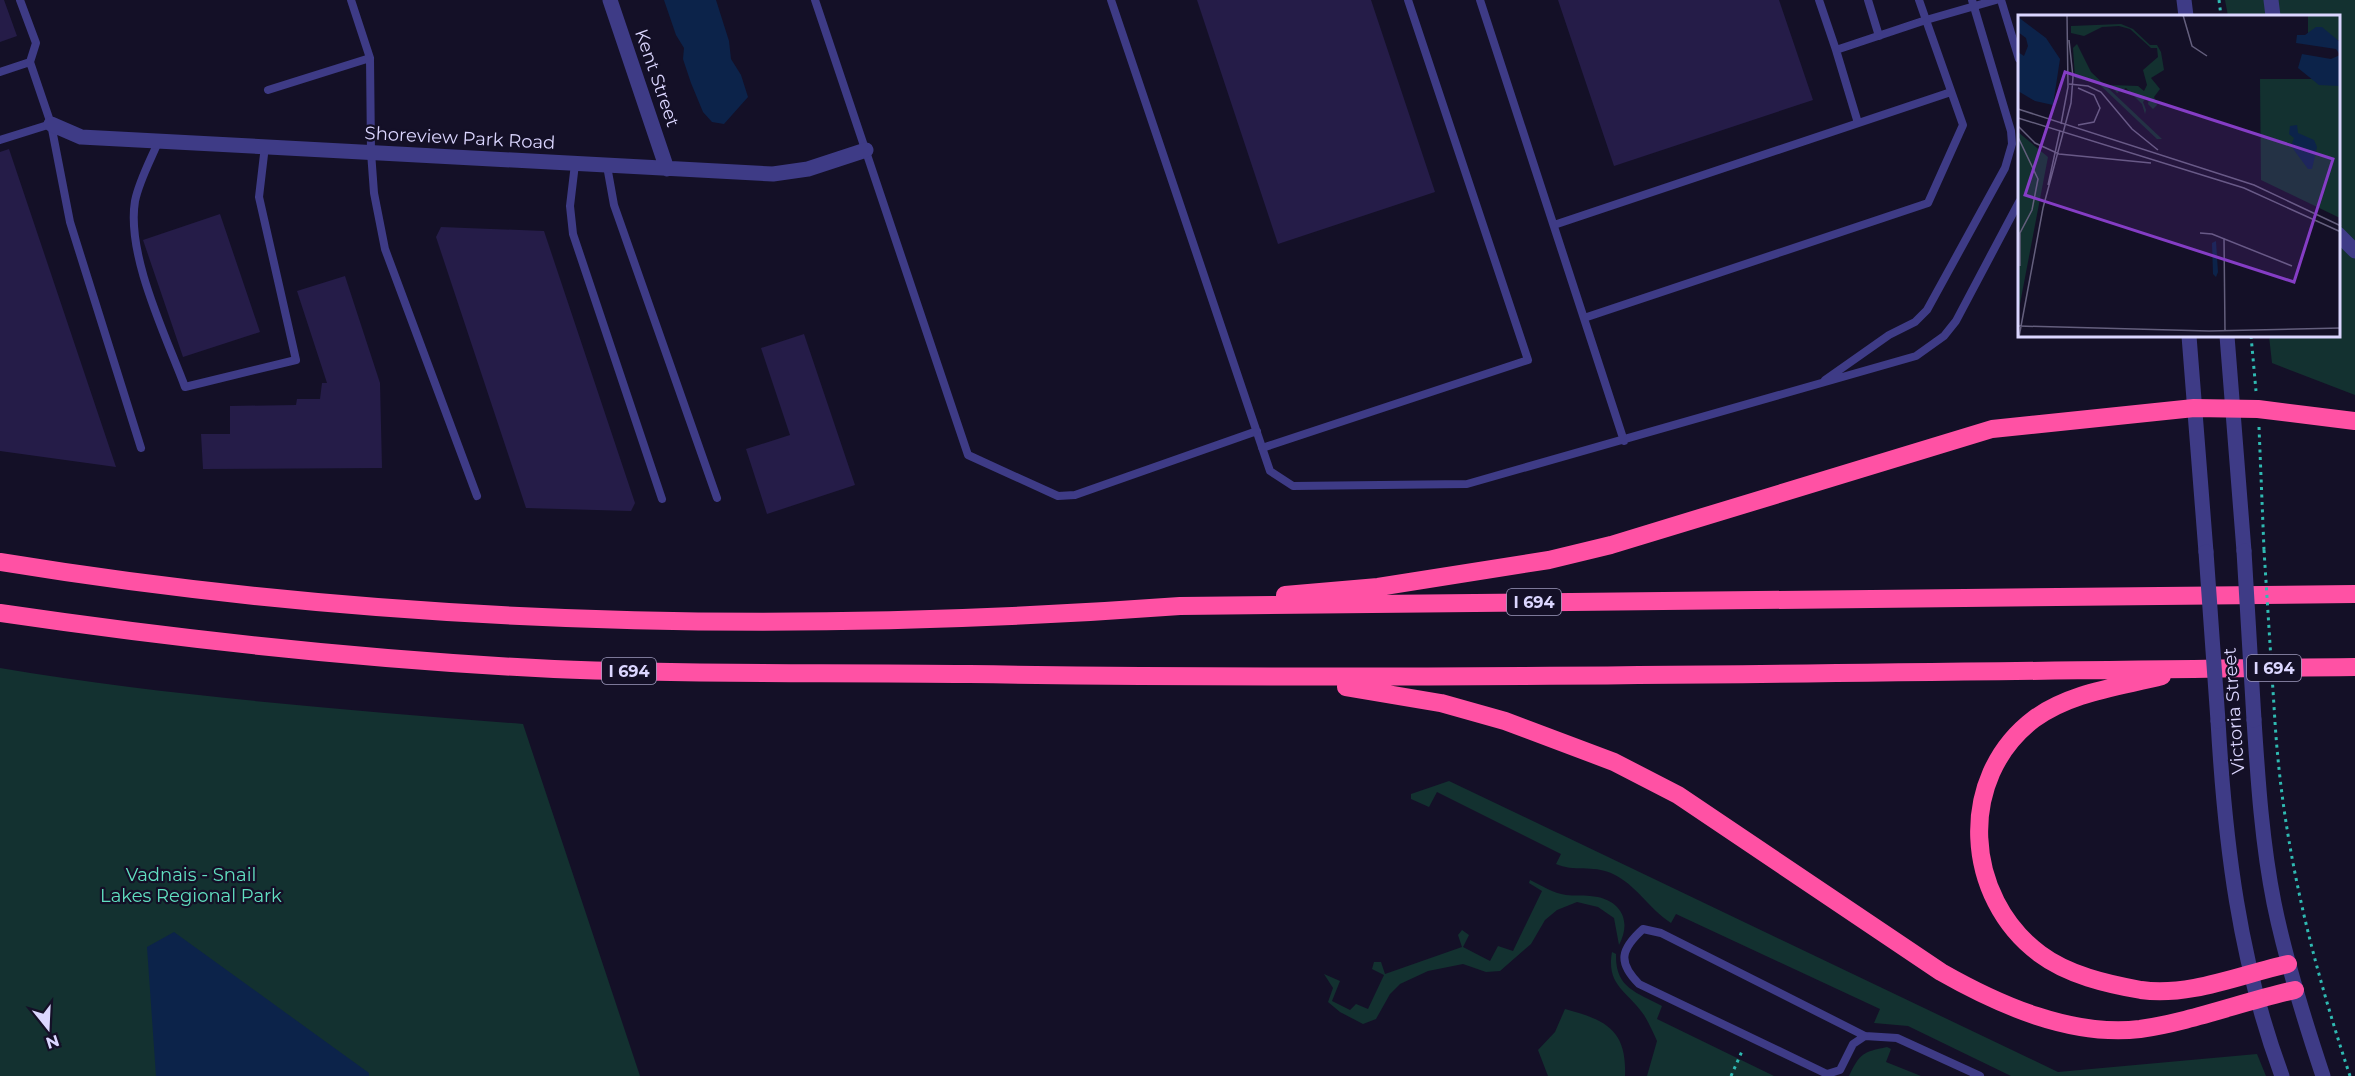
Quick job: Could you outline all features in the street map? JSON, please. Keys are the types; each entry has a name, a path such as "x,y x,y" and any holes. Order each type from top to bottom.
{"highway":[{"path":"1212,606 1300,593 1378,587 1549,560 1611,545 1992,429 2149,410 2232,407 2355,421"},
{"name":"I 694","path":"0,562 172,587 335,604 485,615 636,622 905,622 1212,606 2355,594"},
{"name":"I 694","path":"0,613 129,632 279,650 560,669 1260,679 2355,667"},
{"path":"2192,669 2078,696 2055,706 2017,735 2000,757 1987,782 1979,820 1979,854 1985,878 2006,921 2040,954 2063,968 2088,978 2142,990 2170,991 2288,964"},
{"path":"1260,679 1327,684 1441,704 1552,737 1614,762 1678,795 1941,972 2019,1010 2057,1021 2115,1030 2168,1023 2295,990"}],"street":[{"name":"Kent Street","path":"610,0 667,169"},
{"path":"2184,0 2186,15"},
{"path":"2271,0 2273,15"},
{"name":"Shoreview Park Road","path":"51,124 81,137 773,174 808,169 866,150"},
{"path":"2340,236 2355,251"},
{"name":"Victoria Street","path":"2189,338 2226,845 2250,972 2282,1076"},
{"name":"Victoria Street","path":"2227,338 2244,551 2254,720 2265,838 2274,901 2288,964 2323,1076"}],"lane":[{"path":"20,0 36,43 30,62 51,124 70,222 141,448"},
{"path":"351,0 370,58 374,193 385,249 477,496"},
{"path":"815,0 968,455 1058,496 1075,495 1257,431"},
{"path":"1111,0 1270,471 1293,486 1467,483 1624,441 1916,356 1944,336 1956,321 2018,204"},
{"path":"1262,448 1528,360 1408,0"},
{"path":"1480,0 1624,441"},
{"path":"1819,0 1858,123"},
{"path":"1868,0 1879,36"},
{"path":"1584,318 1928,203 1963,124 1919,0"},
{"path":"1836,50 1973,3 1999,0 2018,56"},
{"path":"1820,383 1889,335 1915,322 1927,310 2005,168 2012,144 2012,131 1973,3"},
{"path":"268,90 370,58"},
{"path":"0,72 30,62"},
{"path":"1554,225 1951,92"},
{"path":"0,140 51,124"},
{"path":"159,140 136,199 133,235 150,293 185,387 296,360 259,197 265,146"},
{"path":"575,164 570,206 573,234 662,499"},
{"path":"607,166 614,205 717,498"},
{"path":"1865,1036 1853,1044 1840,1070 1827,1074 1639,984 1626,970 1623,957 1631,940 1643,929 1662,933 1865,1036 1897,1038 1980,1076"}],"path":[{"path":"2219,0 2221,15"},
{"path":"2251,338 2258,409 2278,774 2299,898 2313,957 2350,1076"},
{"path":"1731,1076 1749,1037"}],"green space":[{"path":"2225,0 2355,0 2355,395 2272,363 2269,338 2340,338 2340,15 2228,15"},
{"name":"Vadnais - Snail Lakes Regional Park","path":"0,668 196,695 523,724 640,1076 0,1076"},
{"path":"1449,781 2058,1072 2257,1054 2266,1076 2011,1076 1908,1026 1874,1023 1880,1009 1676,914 1671,923 1620,878 1597,869 1569,868 1556,864 1561,854 1437,792 1429,807 1411,799 1411,794"},
{"path":"1530,880 1557,893 1600,898 1616,906 1624,919 1623,936 1619,945 1614,918 1598,907 1577,902 1557,910 1545,920 1531,944 1500,971 1486,972 1463,964 1428,971 1400,984 1390,994 1376,1019 1363,1024 1340,1012 1328,1002 1333,988 1324,974 1340,981 1332,1001 1350,1010 1356,1004 1368,1009 1384,975 1372,969 1374,962 1381,962 1385,974 1462,947 1458,935 1462,930 1469,935 1463,947 1490,961 1498,946 1513,951 1542,891 1529,883"},
{"path":"1612,952 1616,954 1619,974 1623,982 1629,988 1662,1006 1657,1019 1774,1076 1647,1076 1657,1041 1644,1015 1615,981 1612,973"},
{"path":"1565,1009 1592,1018 1611,1029 1622,1047 1625,1076 1548,1076 1538,1050 1555,1032"},
{"path":"1887,1047 1891,1049 1886,1062 1921,1076 1849,1076 1856,1062 1863,1055 1872,1050"}],"water":[{"path":"664,0 716,0 729,41 731,59 741,75 748,97 724,124 712,122 703,112 683,59 684,48 676,35"},
{"path":"174,932 369,1073 369,1076 156,1076 147,947"}],"building":[{"path":"0,0 4,0 17,36 0,42"},
{"path":"1197,0 1371,0 1435,192 1278,244"},
{"path":"1558,0 1779,0 1813,100 1614,166"},
{"path":"9,149 116,467 0,451 0,152"},
{"path":"220,214 260,332 183,357 143,240"},
{"path":"441,227 544,231 635,503 631,511 526,508 436,237"},
{"path":"345,276 380,383 382,468 203,469 201,434 230,434 230,406 296,405 297,399 320,399 322,383 327,383 297,291"},
{"path":"804,334 855,485 767,514 746,449 790,435 761,348"}]}
